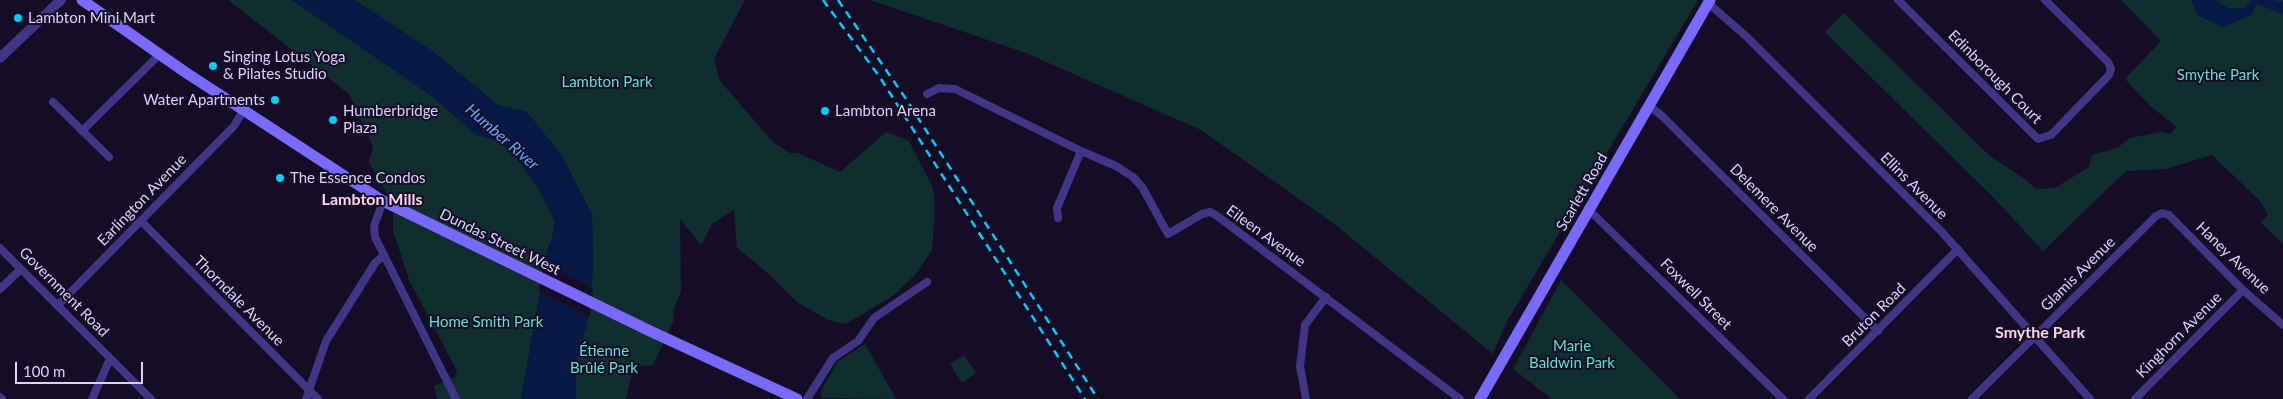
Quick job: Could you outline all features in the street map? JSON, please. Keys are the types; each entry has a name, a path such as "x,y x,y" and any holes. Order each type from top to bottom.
{"main road":[{"name":"Dundas Street West","path":"82,0 159,54 383,201 650,331 797,399"},
{"name":"Scarlett Road","path":"1480,399 1709,2"}],"street":[{"path":"0,58 61,0"},
{"name":"Edinborough Court","path":"1898,0 2038,139 2051,135 2110,75 2111,69 2108,62 2045,0"},
{"name":"Ellins Avenue","path":"1709,2 1747,37 1958,249 2090,399"},
{"path":"82,130 159,54"},
{"name":"Eileen Avenue","path":"927,94 938,88 955,89 1081,152 1116,166 1133,177 1142,186 1168,234 1202,214 1210,212 1460,399"},
{"path":"53,102 108,157"},
{"name":"Delemere Avenue","path":"1649,106 1661,115 1878,331"},
{"name":"Earlington Avenue","path":"58,305 234,126 243,110"},
{"path":"1058,218 1057,208 1081,152"},
{"path":"383,201 374,233 456,399"},
{"name":"Foxwell Street","path":"1589,210 1783,399"},
{"name":"Haney Avenue","path":"2162,213 2169,215 2243,290 2283,325"},
{"name":"Glamis Avenue","path":"1972,399 2156,216 2162,213"},
{"name":"Thorndale Avenue","path":"141,221 318,399"},
{"name":"Government Road","path":"0,248 150,399"},
{"name":"Bruton Road","path":"1810,399 1958,249"},
{"path":"306,399 326,340 375,263 384,255"},
{"path":"0,289 21,268"},
{"path":"807,399 834,358 858,341 874,318 927,282"},
{"name":"Kinghorn Avenue","path":"2135,399 2243,290"},
{"path":"1306,399 1300,366 1305,325 1326,297"},
{"path":"92,399 110,359"}],"green space":[{"name":"Home Smith Park","path":"228,0 292,0 429,94 477,135 498,140 514,154 540,191 555,221 552,239 548,248 521,399 437,399 434,386 455,377 457,371 409,280 393,230 393,211 388,196 369,162 373,146 349,94"},
{"path":"355,0 745,0 714,59 720,81 773,142 790,153 798,153 840,172 886,132 909,141 933,188 935,208 932,250 915,275 894,295 846,324 828,320 797,302 768,273 737,248 734,210 712,224 701,245 680,219 681,292 674,308 673,322 653,365 634,366 626,399 576,399 576,365 588,318 593,269 592,215 563,158 527,112 498,105 432,51"},
{"path":"870,0 1698,0 1507,321 1493,354 1333,223 1201,130 1026,53"},
{"name":"Smythe Park","path":"2121,0 2283,0 2283,244 2261,223 2268,214 2259,200 2212,155 2166,169 2126,171 2043,251 1994,198 1825,32 1844,13 1990,156 2025,179 2036,189 2055,188 2089,167 2092,155 2117,148 2130,138 2161,132 2170,134 2177,127 2150,106 2125,79 2161,41"},
{"name":"Marie Baldwin Park","path":"1561,280 1680,399 1552,399 1513,369"},
{"path":"865,344 896,399 821,398 821,391 837,362"},
{"path":"964,355 976,373 962,383 950,364"}],"water":[{"name":"Humber River","path":"292,0 355,0 432,51 498,105 527,112 563,158 592,215 593,269 588,318 576,365 576,399 521,399 548,248 552,239 555,221 540,191 514,154 498,140 477,135 429,94"},
{"path":"2191,0 2215,0 2228,8 2245,8 2251,0 2273,0 2283,2 2283,14 2257,4 2252,14 2224,27 2198,16"}],"pier":[{"path":"543,264 593,288 590,317 539,292"}],"railway":[{"path":"823,0 879,76 1085,399"},
{"path":"838,0 906,99 1098,399"}],"place":[{"name":"Lambton Mini Mart","path":"18,18"},
{"name":"Singing Lotus Yoga & Pilates Studio","path":"213,66"},
{"name":"Water Apartments","path":"275,100"},
{"name":"Lambton Arena","path":"825,111"},
{"name":"Humberbridge Plaza","path":"333,120"},
{"name":"The Essence Condos","path":"280,178"}],"district":[{"name":"Lambton Mills","path":"372,200"},
{"name":"Smythe Park","path":"2040,333"}],"park label":[{"name":"Lambton Park","path":"607,82"},
{"name":"Étienne Brûlé Park","path":"604,360"}]}
